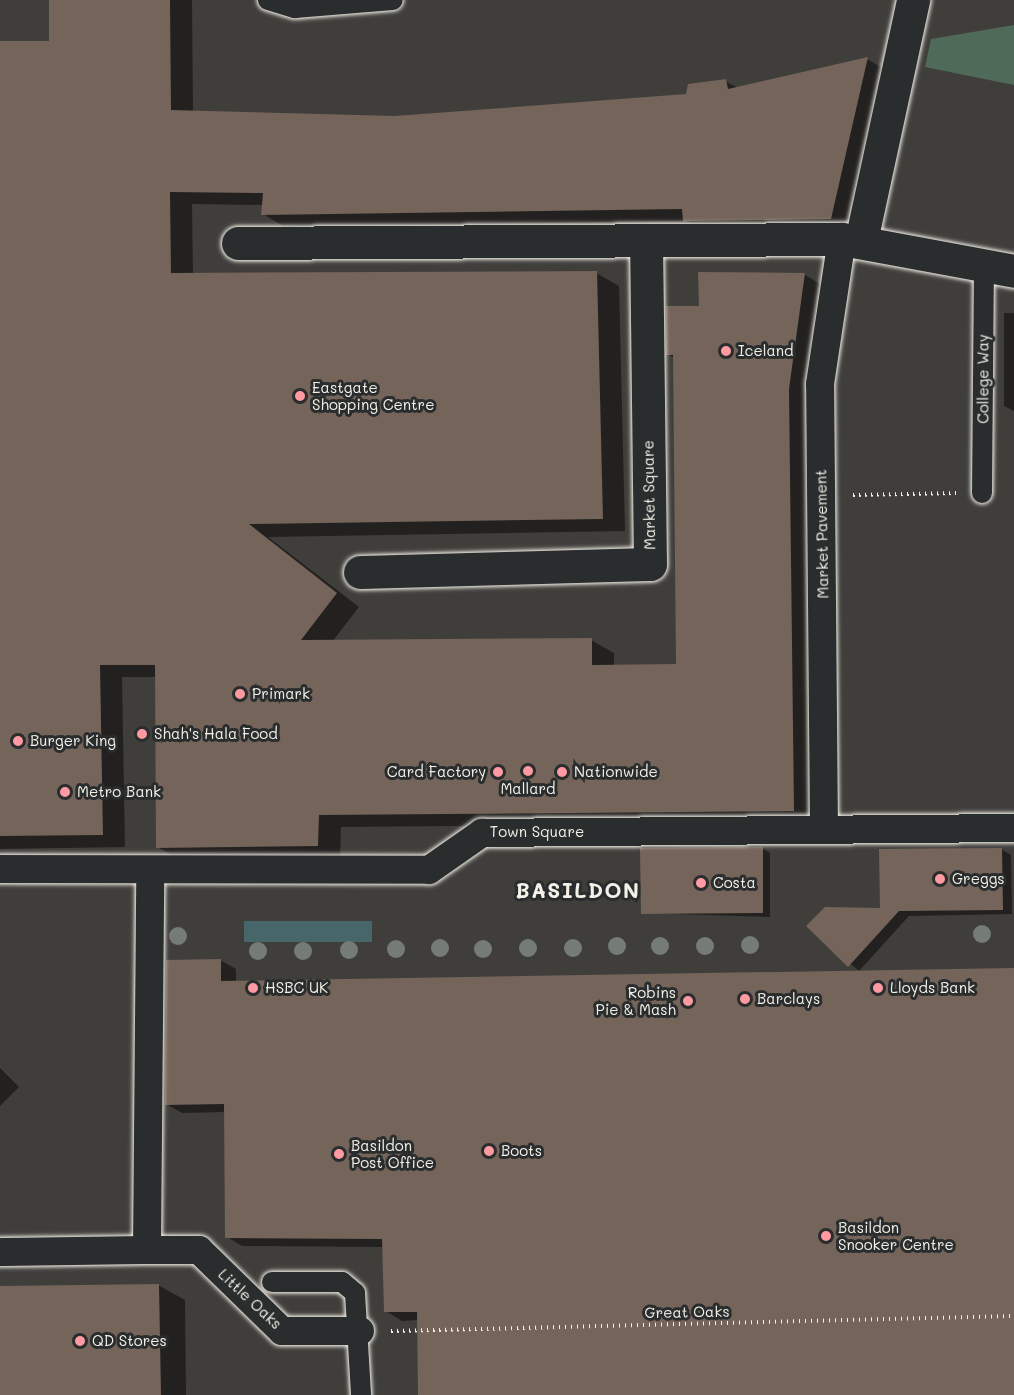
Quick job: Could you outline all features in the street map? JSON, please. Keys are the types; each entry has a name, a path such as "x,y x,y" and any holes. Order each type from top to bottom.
{"street":[{"name":"Market Pavement","path":"824,830 820,384 851,240 913,0"},
{"path":"238,243 646,243 851,240 999,268"},
{"name":"Market Square","path":"360,572 650,564 646,243"},
{"name":"Town Square","path":"0,869 429,870 482,833 1014,828"},
{"path":"147,1250 150,871"},
{"name":"Little Oaks","path":"0,1252 199,1250 282,1331 360,1331"}],"lane":[{"path":"268,0 295,8 393,0"},
{"name":"College Way","path":"982,493 999,268"},
{"name":"Little Oaks","path":"272,1282 342,1282 355,1293 360,1331 361,1395"}],"path":[{"path":"821,495 982,493"},
{"name":"Great Oaks","path":"360,1331 1014,1316"}],"shaded area":[{"path":"0,0 1014,0 1014,1395 0,1395"}],"green space":[{"path":"1014,25 1014,85 925,67 931,39"}],"water":[{"path":"244,921 372,921 372,942 244,942"}],"building":[{"path":"49,0 170,0 171,110 395,116 489,109 686,94 688,84 726,79 728,89 868,57 831,219 683,221 682,209 261,215 263,193 170,192 171,273 597,271 603,519 249,524 337,593 301,640 592,638 592,665 676,664 673,355 666,355 666,306 699,306 698,272 805,273 789,389 794,811 319,815 318,846 156,848 155,665 100,665 103,835 0,836 0,41 49,41"},
{"path":"763,847 763,913 641,914 640,848"},
{"path":"1002,848 1003,910 899,911 848,967 806,926 825,907 880,908 879,849"},
{"path":"221,959 221,981 1014,968 1014,1395 418,1395 417,1312 384,1312 382,1239 225,1238 224,1104 165,1105 166,960"},
{"name":"QD Stores","path":"159,1284 161,1395 0,1395 0,1286"}],"place":[{"name":"Iceland","path":"726,351"},
{"name":"Eastgate Shopping Centre","path":"300,396"},
{"name":"Primark","path":"240,694"},
{"name":"Shah's Hala Food","path":"142,734"},
{"name":"Burger King","path":"18,741"},
{"name":"Mallard","path":"528,771"},
{"name":"Card Factory","path":"498,772"},
{"name":"Nationwide","path":"562,772"},
{"name":"Metro Bank","path":"65,792"},
{"name":"Greggs","path":"940,879"},
{"name":"Costa","path":"701,883"},
{"name":"HSBC UK","path":"253,988"},
{"name":"Lloyds Bank","path":"878,988"},
{"name":"Barclays","path":"745,999"},
{"name":"Robins Pie & Mash","path":"688,1001"},
{"name":"Boots","path":"489,1151"},
{"name":"Basildon Post Office","path":"339,1154"},
{"name":"Basildon Snooker Centre","path":"826,1236"},
{"name":"QD Stores","path":"80,1341"}],"district":[{"name":"BASILDON","path":"578,890"}]}
